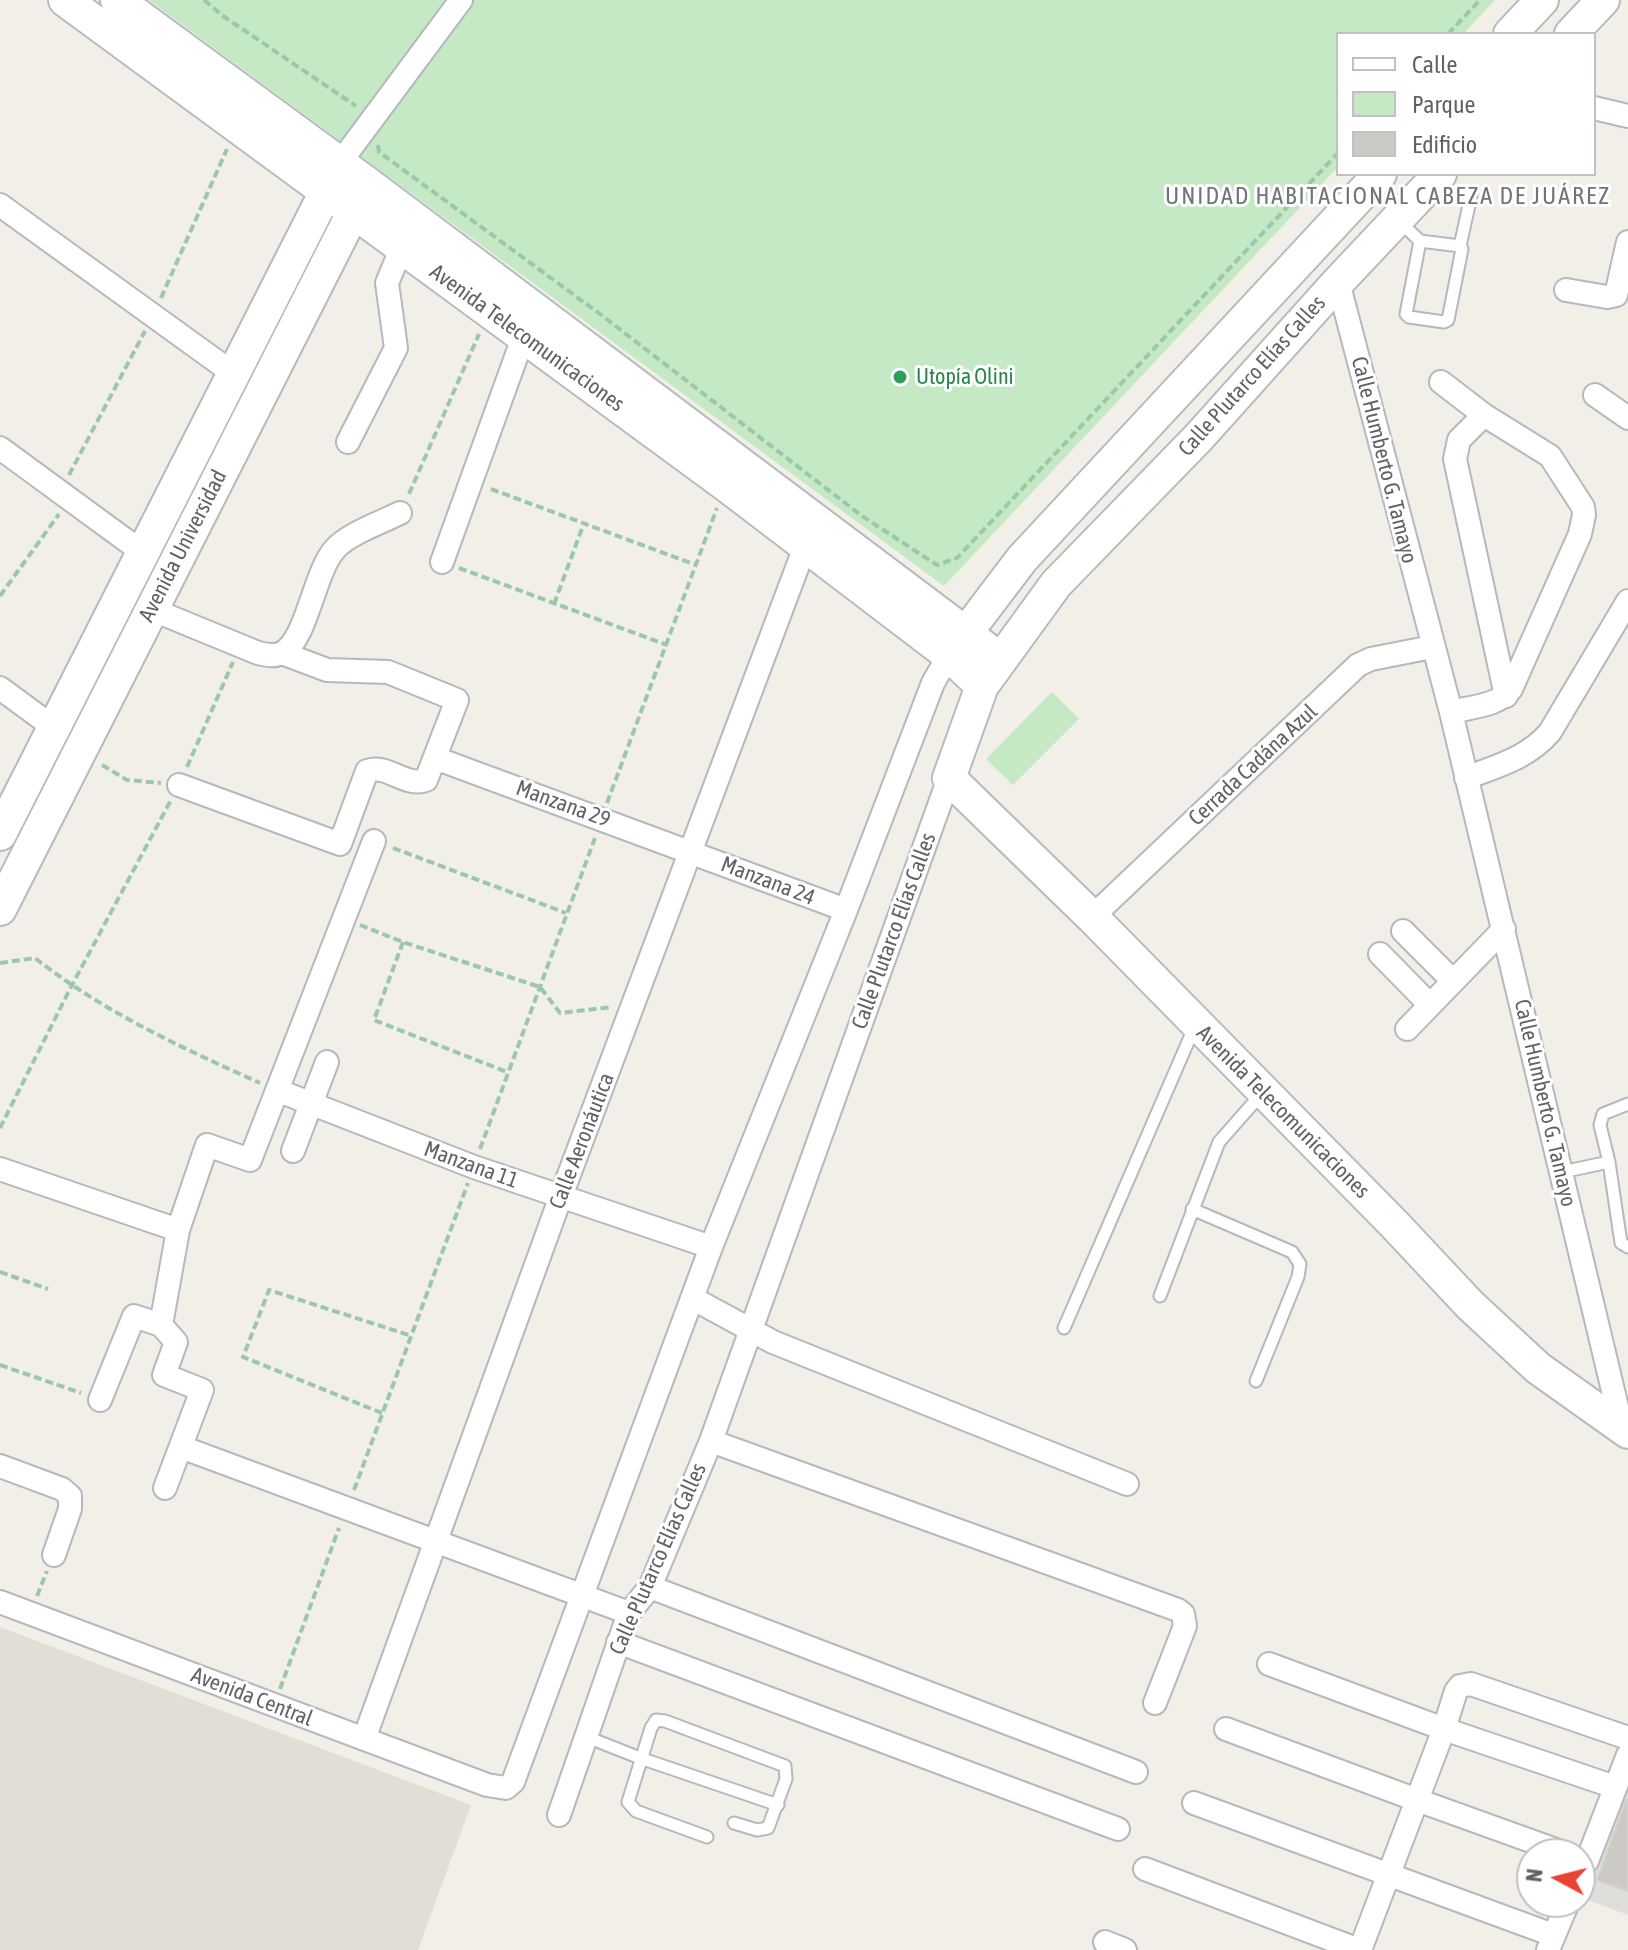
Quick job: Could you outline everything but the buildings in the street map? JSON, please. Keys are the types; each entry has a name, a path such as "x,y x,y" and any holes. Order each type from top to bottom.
{"street":[{"name":"Avenida Telecomunicaciones","path":"65,0 236,127 333,178 368,184 958,644 982,686"},
{"name":"Avenida Telecomunicaciones","path":"117,0 333,178 353,213 490,310 806,544 958,644 1000,659"},
{"path":"333,178 373,117 461,0"},
{"path":"1512,32 1542,0"},
{"path":"1573,32 1603,0"},
{"path":"1596,108 1628,116"},
{"name":"Calle Plutarco Elías Calles","path":"506,1788 519,1772 580,1597 711,1247 933,683 958,644 1022,559 1378,176"},
{"name":"Calle Plutarco Elías Calles","path":"559,1815 629,1613 650,1587 711,1441 982,686 1056,584 1199,437 1438,176"},
{"name":"Avenida Universidad","path":"0,834 333,178"},
{"name":"Avenida Universidad","path":"0,909 368,184"},
{"path":"0,205 234,374"},
{"path":"1566,290 1607,297 1616,295 1628,242"},
{"path":"348,442 396,348 387,283 402,247"},
{"name":"Calle Humberto G. Tamayo","path":"1338,282 1451,712 1625,1430"},
{"path":"442,562 524,335"},
{"path":"1441,382 1484,415 1550,456 1580,499 1584,515 1580,534 1506,696 1451,712"},
{"path":"1595,395 1628,418"},
{"path":"1484,415 1459,440 1455,459 1506,696"},
{"path":"0,448 142,552"},
{"path":"151,609 271,656 282,653 298,634 326,559 338,545 400,513"},
{"name":"Calle Aeronáutica","path":"364,1739 561,1196 806,544"},
{"path":"1466,778 1537,747 1550,732 1628,601"},
{"name":"Cerrada Cadána Azul","path":"1092,917 1358,665 1371,659 1432,647"},
{"path":"179,785 340,844 367,771 378,769 420,782 429,775 457,700 388,672 327,670 282,653"},
{"path":"0,688 53,727"},
{"name":"Manzana 29","path":"435,758 690,851"},
{"name":"Avenida Telecomunicaciones","path":"949,778 1092,917 1470,1305 1538,1368 1625,1430"},
{"path":"161,1325 178,1230 207,1145 250,1160 374,841"},
{"name":"Manzana 24","path":"690,851 846,910"},
{"path":"1407,1029 1504,929"},
{"path":"1403,931 1453,981"},
{"path":"1380,954 1430,1005"},
{"path":"293,1151 327,1062"},
{"name":"Manzana 11","path":"279,1091 474,1167 711,1247"},
{"path":"0,1169 178,1230"},
{"path":"692,1298 773,1342 1127,1484"},
{"path":"100,1400 134,1316 161,1325 176,1342 164,1375 202,1390 165,1488"},
{"path":"711,1441 1178,1610 1183,1614 1185,1626 1155,1703"},
{"path":"181,1447 629,1613"},
{"path":"0,1466 62,1489 70,1496 70,1509 54,1555"},
{"path":"650,1587 1136,1772"},
{"name":"Avenida Central","path":"0,1602 487,1785 506,1788"},
{"path":"618,1642 1118,1829"},
{"path":"1269,1664 1444,1729 1615,1787"},
{"path":"1145,1869 1359,1950 1460,1686 1471,1684 1628,1738"},
{"path":"1226,1729 1516,1839"},
{"path":"1590,1838 1628,1755"},
{"path":"1194,1803 1388,1874 1550,1943 1561,1918"}],"lane":[{"path":"1420,241 1406,314 1444,322 1448,320 1471,196"},
{"path":"1397,219 1420,241 1460,246"},
{"path":"1064,1328 1196,1025"},
{"path":"1160,1296 1219,1142 1263,1092"},
{"path":"1628,1104 1608,1111 1600,1119 1621,1243 1628,1247"},
{"path":"1562,1172 1609,1162"},
{"path":"1192,1209 1292,1252 1300,1264 1298,1277 1256,1381"},
{"path":"707,1837 631,1808 629,1797 640,1758 656,1720 785,1766 787,1774 772,1823 763,1831 734,1823"},
{"path":"587,1737 778,1805"}],"path":[{"path":"204,0 373,117 379,152 600,314 862,516 937,565 957,558 1336,155"},
{"path":"1450,32 1480,0"},
{"path":"0,596 67,504 61,492 153,316 236,127"},
{"path":"400,513 490,310"},
{"path":"470,481 696,565"},
{"path":"274,1706 726,485"},
{"path":"554,604 584,523"},
{"path":"442,562 667,645"},
{"path":"0,1128 179,785 241,645"},
{"path":"79,752 127,780 179,785"},
{"path":"374,841 566,913"},
{"path":"343,918 403,942 540,987 560,1013 633,1004"},
{"path":"403,942 374,1020 507,1072"},
{"path":"0,963 35,958 71,987 197,1055 279,1091"},
{"path":"0,1272 48,1289"},
{"path":"382,1413 243,1357 269,1290 412,1336"},
{"path":"0,1365 100,1400"},
{"path":"29,1612 54,1555"}],"shaded area":[{"path":"0,1627 471,1805 418,1950 0,1950"},
{"path":"1628,1769 1628,1915 1596,1903 1596,1851"}],"green space":[{"name":"Utopía Olini","path":"149,0 1495,0 1465,32 1336,32 1336,169 944,586"},
{"path":"1052,692 1079,719 1013,785 986,759"}],"place":[{"name":"Utopía Olini","path":"900,377"}],"district":[{"name":"UNIDAD HABITACIONAL CABEZA DE JUÁREZ","path":"1388,196"}]}
